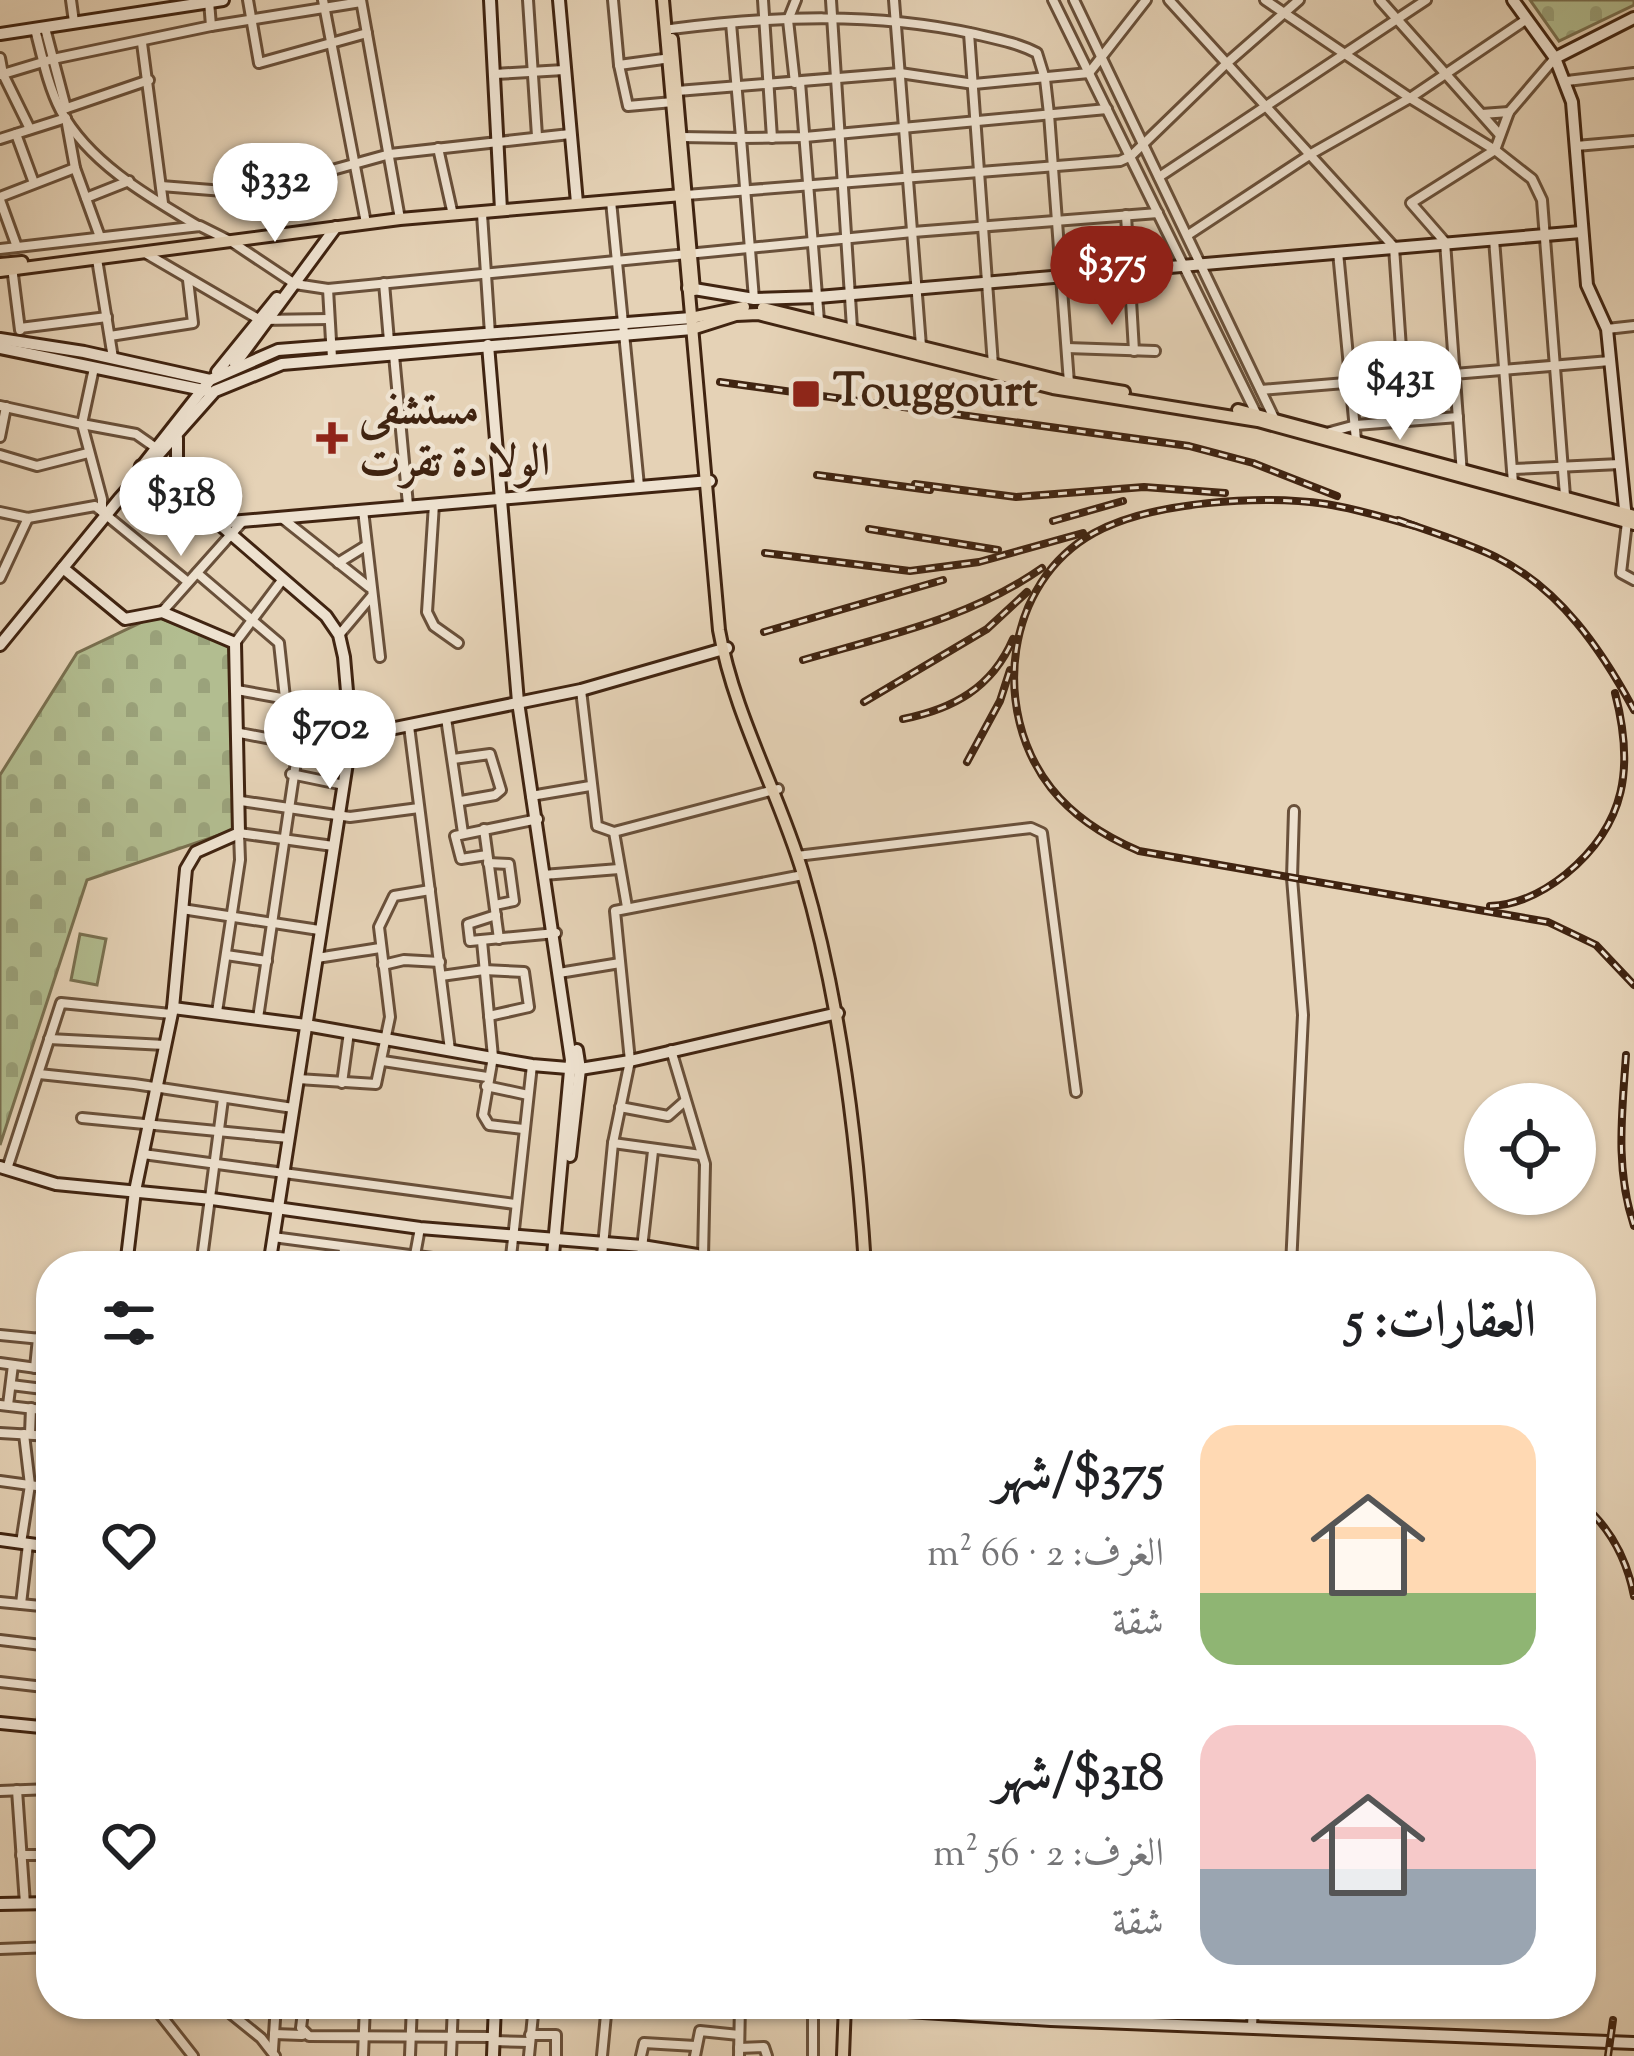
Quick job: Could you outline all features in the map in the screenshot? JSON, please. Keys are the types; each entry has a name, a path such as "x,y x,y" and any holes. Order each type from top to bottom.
{"main road":[{"path":"666,0 670,58"},
{"path":"666,0 681,137 682,195"},
{"path":"675,98 724,648 806,874 836,1013 864,1187 866,1251"},
{"path":"6,267 400,219 682,195"},
{"path":"6,267 206,245"},
{"path":"695,323 750,307 819,321 1069,383 1330,432 1462,474 1513,476 1630,519"},
{"path":"695,323 758,314 1061,390 1257,417"},
{"path":"1275,421 1630,519"},
{"path":"845,2056 846,2019"}],"street":[{"path":"71,0 74,23"},
{"path":"0,34 150,5 223,0"},
{"path":"248,0 259,63 368,33"},
{"path":"490,0 501,210"},
{"path":"528,0 537,136"},
{"path":"559,0 577,202"},
{"path":"613,0 628,106 737,87 899,73 974,84 1089,73 1146,0"},
{"path":"763,0 772,138"},
{"path":"796,0 788,20 805,137 819,321"},
{"path":"831,0 852,328"},
{"path":"894,0 921,346"},
{"path":"1053,0 1257,417"},
{"path":"1074,0 1275,421"},
{"path":"1169,0 1394,247 1403,377"},
{"path":"1264,0 1409,98 1495,149 1538,188 1565,496"},
{"path":"682,195 1116,162 1131,156 1299,0"},
{"path":"1379,0 1500,135"},
{"path":"1160,177 1426,0"},
{"path":"1513,0 1567,81 1587,285 1607,329 1620,464 1628,488 1630,519 1621,573 1634,580"},
{"path":"209,1 211,26"},
{"path":"2,74 211,26 361,1 400,219"},
{"path":"323,4 366,223"},
{"path":"1462,474 1445,242 1411,202 1495,149 1509,112 1555,58 1634,18"},
{"path":"1188,235 1527,19"},
{"path":"671,29 762,20 895,20 1033,50 1045,80 1049,114 1069,383"},
{"path":"731,23 754,298"},
{"path":"40,28 75,168 100,237"},
{"path":"970,33 994,365"},
{"path":"142,43 164,205"},
{"path":"0,58 2,74 30,129"},
{"path":"619,65 670,58"},
{"path":"494,74 564,70"},
{"path":"1567,81 1634,74"},
{"path":"0,139 149,80"},
{"path":"681,137 805,137 1107,110"},
{"path":"1482,114 1509,112"},
{"path":"65,115 91,151 164,205 293,283 328,289 1158,213"},
{"path":"16,134 34,184"},
{"path":"161,186 249,193 390,154 570,134"},
{"path":"1575,146 1634,141"},
{"path":"438,148 453,215"},
{"path":"17,247 0,198 75,168"},
{"path":"86,197 129,181"},
{"path":"610,200 639,486"},
{"path":"160,231 176,212"},
{"path":"482,214 521,702 575,1069 557,1251"},
{"path":"1126,215 1134,351"},
{"path":"152,459 178,434 337,227"},
{"path":"0,249 203,228"},
{"path":"203,228 206,245"},
{"path":"691,288 754,298 850,295 1581,232"},
{"path":"1494,239 1513,476 1620,464"},
{"path":"1338,252 1356,440"},
{"path":"147,254 264,322 329,319"},
{"path":"97,259 113,359"},
{"path":"6,267 22,343"},
{"path":"110,336 190,325 194,319 188,280"},
{"path":"384,283 408,506"},
{"path":"328,289 332,352"},
{"path":"20,328 107,316"},
{"path":"264,322 266,342 278,350"},
{"path":"0,646 4,632 63,568 184,413 234,367 264,322"},
{"path":"234,367 278,350 332,352 695,323"},
{"path":"1607,329 1634,326"},
{"path":"0,344 22,343 113,359 213,385"},
{"path":"0,344 94,368 213,385 332,352"},
{"path":"1067,348 1155,352"},
{"path":"1261,390 1610,362"},
{"path":"94,368 82,424 104,513"},
{"path":"171,381 182,394 184,413"},
{"path":"0,437 3,407 136,434 183,494 326,616 338,635 351,737 271,1251"},
{"path":"1330,432 1356,424 1458,417"},
{"path":"178,434 177,466 183,494"},
{"path":"0,455 37,466 88,453"},
{"path":"217,524 708,481"},
{"path":"434,503 427,613 434,626 458,644"},
{"path":"0,512 28,518 91,506 188,582"},
{"path":"363,510 380,657"},
{"path":"0,578 28,518"},
{"path":"282,518 370,592"},
{"path":"162,612 243,521"},
{"path":"338,563 364,547"},
{"path":"63,568 125,620 162,612 235,643"},
{"path":"197,573 280,646 285,698"},
{"path":"217,1012 240,860 235,643 283,579"},
{"path":"338,635 370,592"},
{"path":"351,737 581,690 724,648"},
{"path":"237,690 302,702 304,708 258,1018"},
{"path":"581,690 598,828 614,832 776,789"},
{"path":"446,718 463,832"},
{"path":"409,726 450,1052"},
{"path":"239,733 349,754"},
{"path":"453,759 490,754 500,790 461,801"},
{"path":"292,774 344,784"},
{"path":"534,796 590,786"},
{"path":"241,801 350,818 419,808"},
{"path":"1292,1251 1303,1015 1292,878 1294,811"},
{"path":"537,819 463,832 454,839 459,858 509,864 514,901 466,926 469,940 554,933"},
{"path":"800,855 1031,828 1042,833 1076,1092"},
{"path":"484,829 499,939"},
{"path":"614,832 627,907"},
{"path":"128,1251 135,1191 172,1011 190,857 239,833 333,845"},
{"path":"544,875 620,869"},
{"path":"603,1251 613,1143 630,1061 614,913 806,874"},
{"path":"297,1079 375,1086 390,1017 380,927 394,896 430,890"},
{"path":"181,909 319,930"},
{"path":"482,941 493,1058 483,1115 487,1122 523,1130"},
{"path":"315,958 380,948"},
{"path":"226,955 267,961"},
{"path":"383,965 404,960 440,962"},
{"path":"561,973 620,963"},
{"path":"441,976 484,970 524,972 530,1004 519,1011 489,1016"},
{"path":"662,1251 420,1228 212,1199 56,1184 3,1168 63,1001 217,1012 575,1069 630,1061 836,1013"},
{"path":"342,1083 349,1032"},
{"path":"50,1039 165,1045"},
{"path":"671,1051 705,1171 701,1212 705,1251"},
{"path":"383,1061 528,1095"},
{"path":"512,1251 532,1065"},
{"path":"39,1074 292,1108"},
{"path":"203,1251 223,1099"},
{"path":"620,1107 668,1116 685,1101"},
{"path":"82,1118 289,1138"},
{"path":"613,1143 701,1155"},
{"path":"642,1251 652,1151"},
{"path":"143,1154 515,1204"},
{"path":"416,1251 420,1228"},
{"path":"273,1238 355,1251"},
{"path":"0,1335 36,1338"},
{"path":"0,1363 35,1367 36,1357"},
{"path":"13,1365 4,1405 36,1409"},
{"path":"11,1385 36,1388"},
{"path":"21,1604 32,1408"},
{"path":"0,1433 36,1435"},
{"path":"0,1481 36,1486"},
{"path":"0,1540 36,1545"},
{"path":"0,1602 36,1606"},
{"path":"0,1640 36,1644"},
{"path":"0,1682 36,1686"},
{"path":"0,1723 36,1726"},
{"path":"0,1791 36,1789"},
{"path":"17,1790 25,1904"},
{"path":"21,1855 36,1855"},
{"path":"0,1904 36,1904"},
{"path":"0,1949 36,1948"},
{"path":"164,2019 193,2056"},
{"path":"236,2019 274,2053"},
{"path":"274,2053 275,2019"},
{"path":"302,2019 306,2036"},
{"path":"363,2056 365,2019"},
{"path":"410,2056 412,2019"},
{"path":"451,2056 453,2019"},
{"path":"493,2056 494,2019"},
{"path":"529,2056 532,2019"},
{"path":"602,2056 606,2019"},
{"path":"740,2019 739,2052 764,2047 767,2056"},
{"path":"813,2019 813,2056"},
{"path":"1098,2019 1634,2043"},
{"path":"1252,2019 1252,2027"},
{"path":"641,2056 644,2043 695,2051 700,2031 740,2035"},
{"path":"274,2034 493,2039 556,2035 556,2056"}],"green space":[{"path":"1530,0 1634,0 1634,5 1559,41"},
{"path":"155,616 229,645 234,830 87,880 0,1145 0,775 77,653"},
{"path":"80,934 106,939 97,985 71,980"}],"railway":[{"path":"720,382 1189,446 1253,463 1337,496"},
{"path":"817,475 930,490"},
{"path":"915,484 1016,497 1144,487 1225,493"},
{"path":"1415,526 1326,504 1271,500 1176,507 1094,533 1064,555 1041,583 1025,615 1014,686 1019,722 1032,757 1051,788 1080,817 1139,851 1548,922 1596,945 1634,985"},
{"path":"1053,521 1123,501"},
{"path":"1398,520 1496,557 1540,586 1593,643 1634,710"},
{"path":"869,529 998,550"},
{"path":"765,553 910,571 979,562 1083,533"},
{"path":"803,660 957,613 1042,568"},
{"path":"764,632 943,580"},
{"path":"864,702 987,629 1027,592"},
{"path":"903,719 969,694 994,671 1013,639"},
{"path":"967,762 1000,701 1010,670"},
{"path":"1490,906 1521,900 1549,886 1602,835 1613,814 1624,769 1615,693"},
{"path":"1626,1055 1622,1162 1634,1226"},
{"path":"1596,1518 1616,1545 1634,1596"},
{"path":"1608,2056 1613,2020"}],"place":[{"name":"Touggourt","path":"806,394"},
{"name":"مستشفى الولادة تقرت","path":"332,438"}]}
